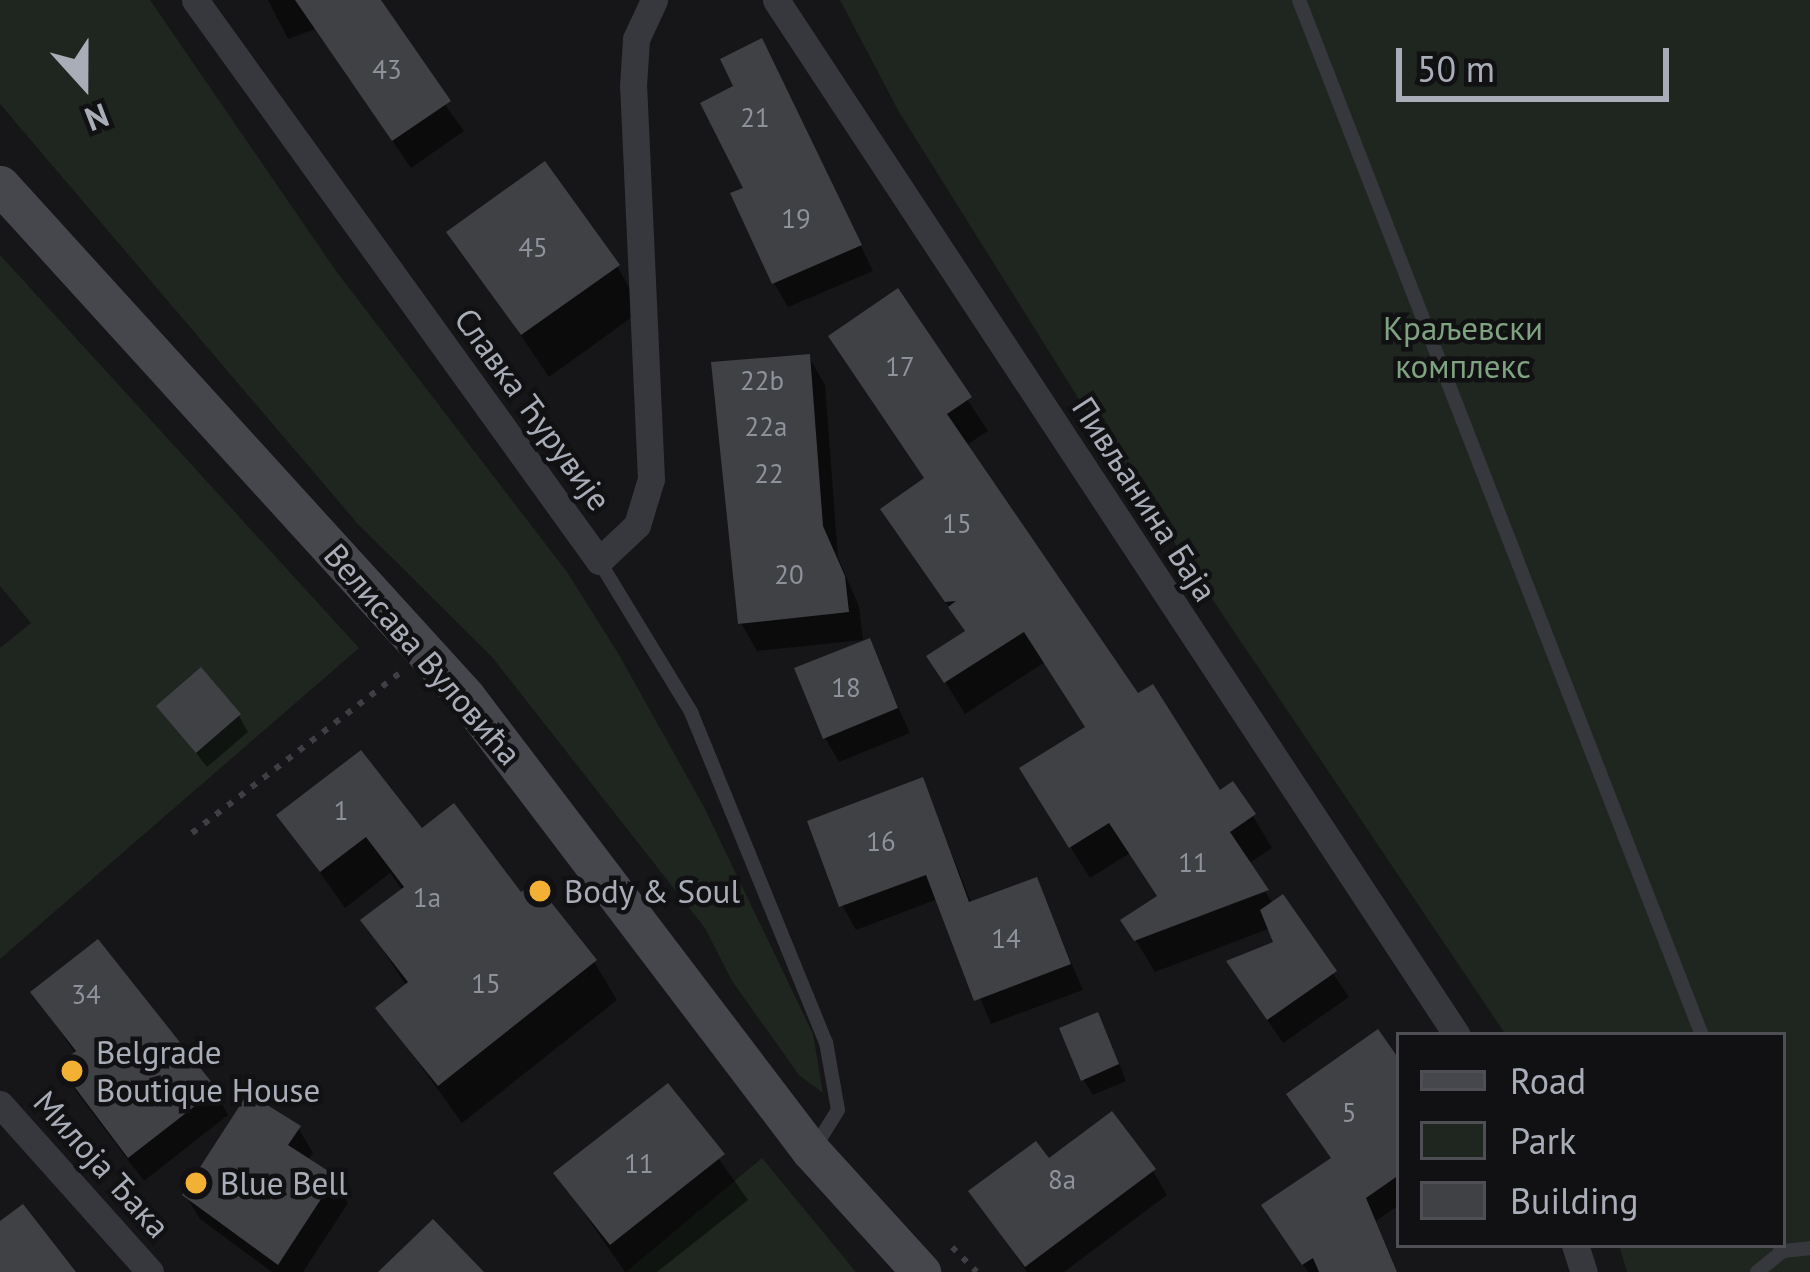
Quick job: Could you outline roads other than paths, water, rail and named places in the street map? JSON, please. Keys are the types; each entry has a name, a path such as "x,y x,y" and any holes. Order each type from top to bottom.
{"street":[{"name":"Славка Ћурувије","path":"195,0 599,561 637,525 651,479 633,86 636,40 654,0"},
{"name":"Пивљанина Баја","path":"776,0 1455,1032"},
{"name":"Велисава Вуловића","path":"0,185 412,663 511,752 811,1151 921,1272"},
{"name":"Милоја Ђака","path":"0,1104 150,1272"}],"lane":[{"path":"1299,0 1701,1032"},
{"path":"599,561 691,712 826,1042 838,1110 811,1151"},
{"path":"1756,1272 1781,1248 1810,1248"}],"place":[{"name":"Body & Soul","path":"540,891"},
{"name":"Belgrade Boutique House","path":"72,1071"},
{"name":"Blue Bell","path":"196,1183"}],"park label":[{"name":"Краљевски комплекс","path":"1463,347"}]}
